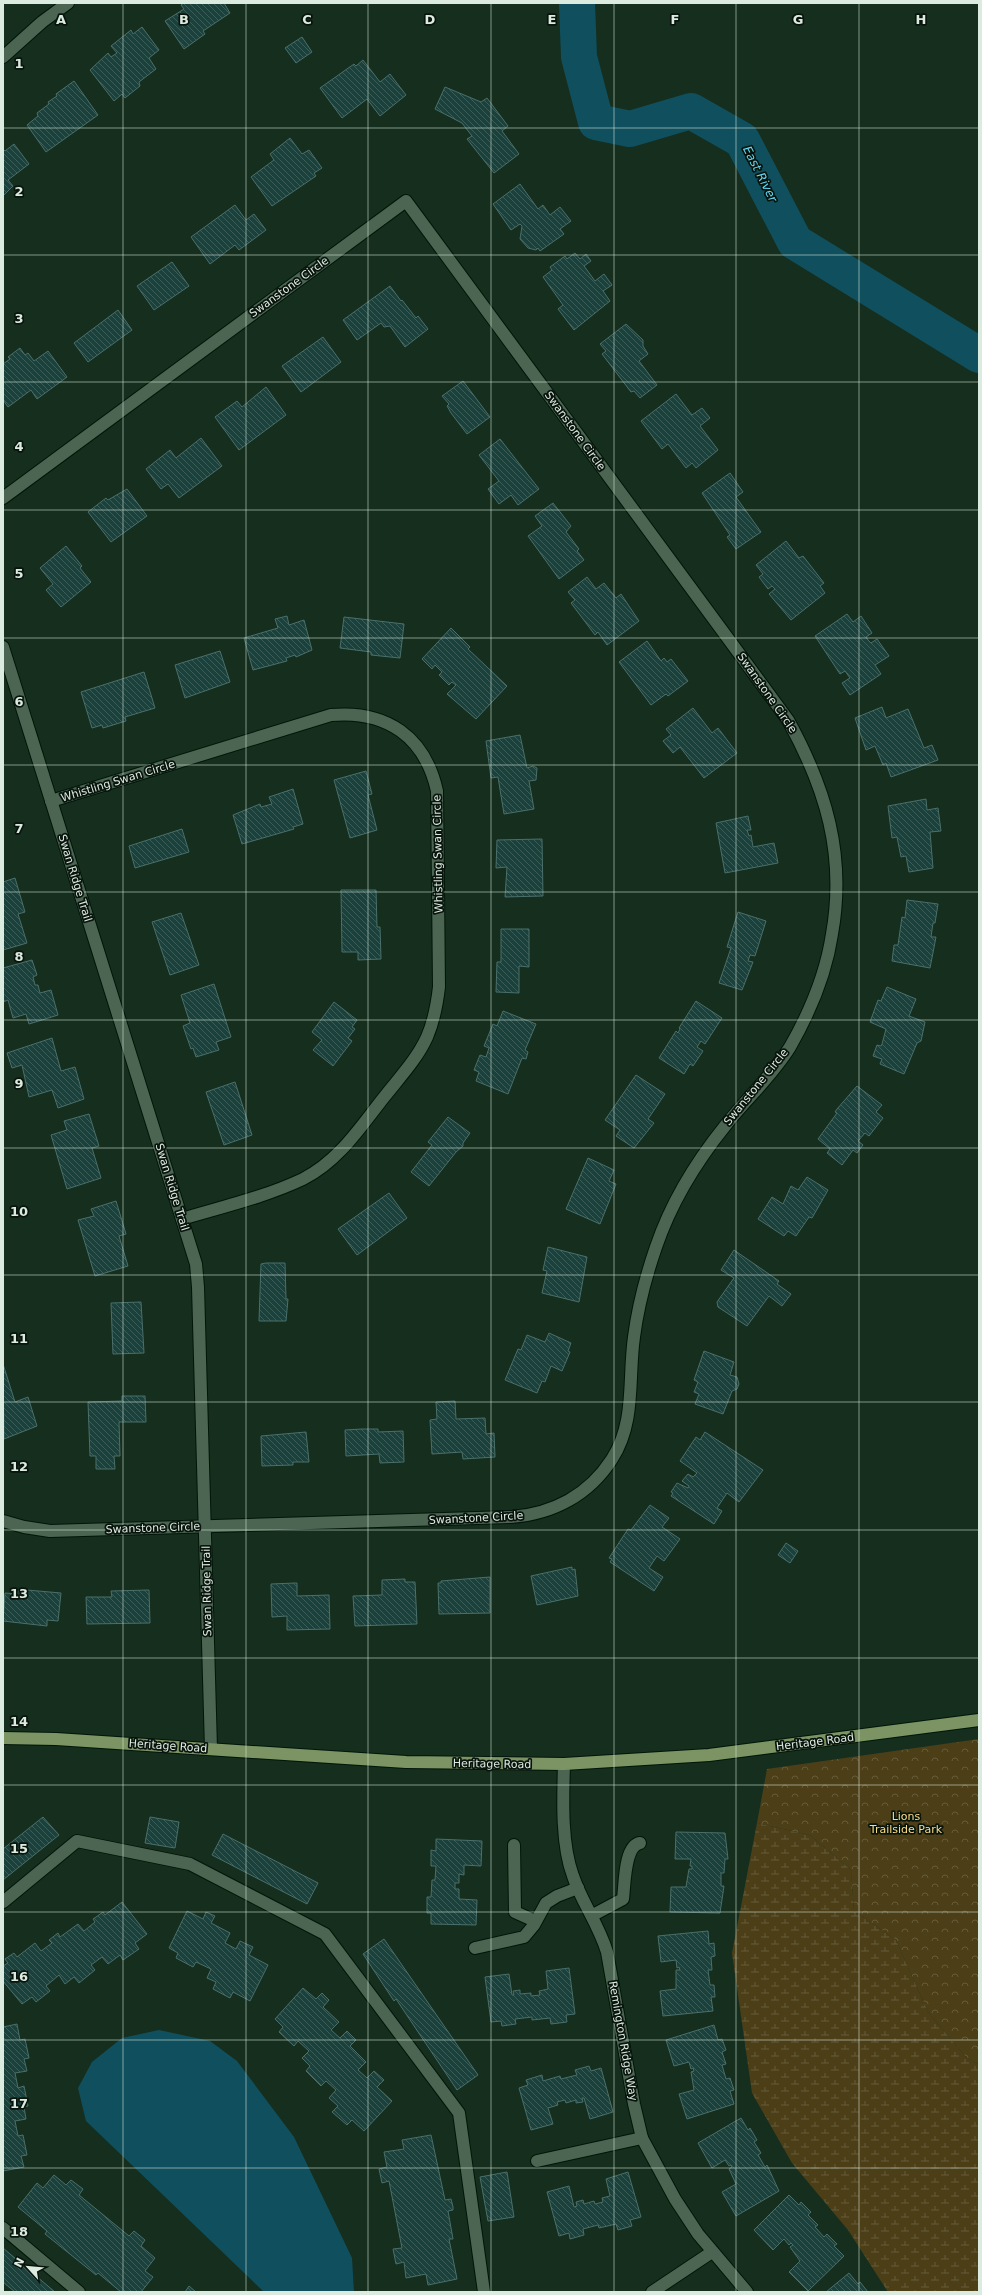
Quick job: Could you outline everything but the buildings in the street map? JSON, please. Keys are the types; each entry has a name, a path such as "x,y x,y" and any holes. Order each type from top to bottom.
{"main road":[{"name":"Heritage Road","path":"3,1738 56,1739 406,1762 564,1764 709,1755 979,1720"}],"street":[{"path":"3,57 42,22 68,3"},
{"name":"Swanstone Circle","path":"3,498 406,201 788,720 809,757 822,792 831,828 835,860 836,896 832,934 824,970 810,1010 788,1048 758,1089 726,1124 700,1160 677,1198 656,1246 642,1295 634,1339 629,1410 623,1435 613,1458 597,1479 566,1502 549,1510 524,1516 50,1531 24,1527 3,1521"},
{"name":"Swan Ridge Trail","path":"3,647 196,1264 206,1526 211,1749"},
{"name":"Whistling Swan Circle","path":"51,801 331,715 348,713 370,716 402,731 417,745 433,773 438,792 440,987 435,1012 427,1036 414,1059 344,1148 325,1165 304,1178 279,1188 182,1219"},
{"name":"Remington Ridge Way","path":"564,1764 564,1812 567,1850 572,1875 593,1915 606,1952 634,2104 642,2138 682,2210 712,2252 747,2292"},
{"path":"3,1902 77,1841 190,1864 324,1934 459,2113 484,2292"},
{"path":"593,1915 623,1899 628,1855 632,1847 640,1843"},
{"path":"514,1846 515,1912 535,1922"},
{"path":"475,1948 518,1939 529,1932 542,1909 551,1899 578,1888"},
{"path":"537,2161 642,2138"},
{"path":"3,2228 79,2292"},
{"path":"652,2292 712,2252"}],"green space":[{"name":"Lions Trailside Park","path":"979,1739 979,2065 966,2057 928,2012 896,1940 854,1911 851,1870 810,1835 757,1823 767,1769"},
{"path":"757,1823 810,1835 851,1870 854,1911 896,1940 928,2012 966,2057 979,2065 979,2292 888,2292 848,2230 792,2163 752,2093 732,1953"}],"water":[{"path":"159,2030 210,2041 237,2061 294,2137 352,2258 354,2292 264,2292 86,2121 78,2088 92,2062 122,2038"}],"waterway":[{"name":"East River","path":"577,3 579,57 596,122 630,129 691,111 742,140 795,242 979,355"}]}
